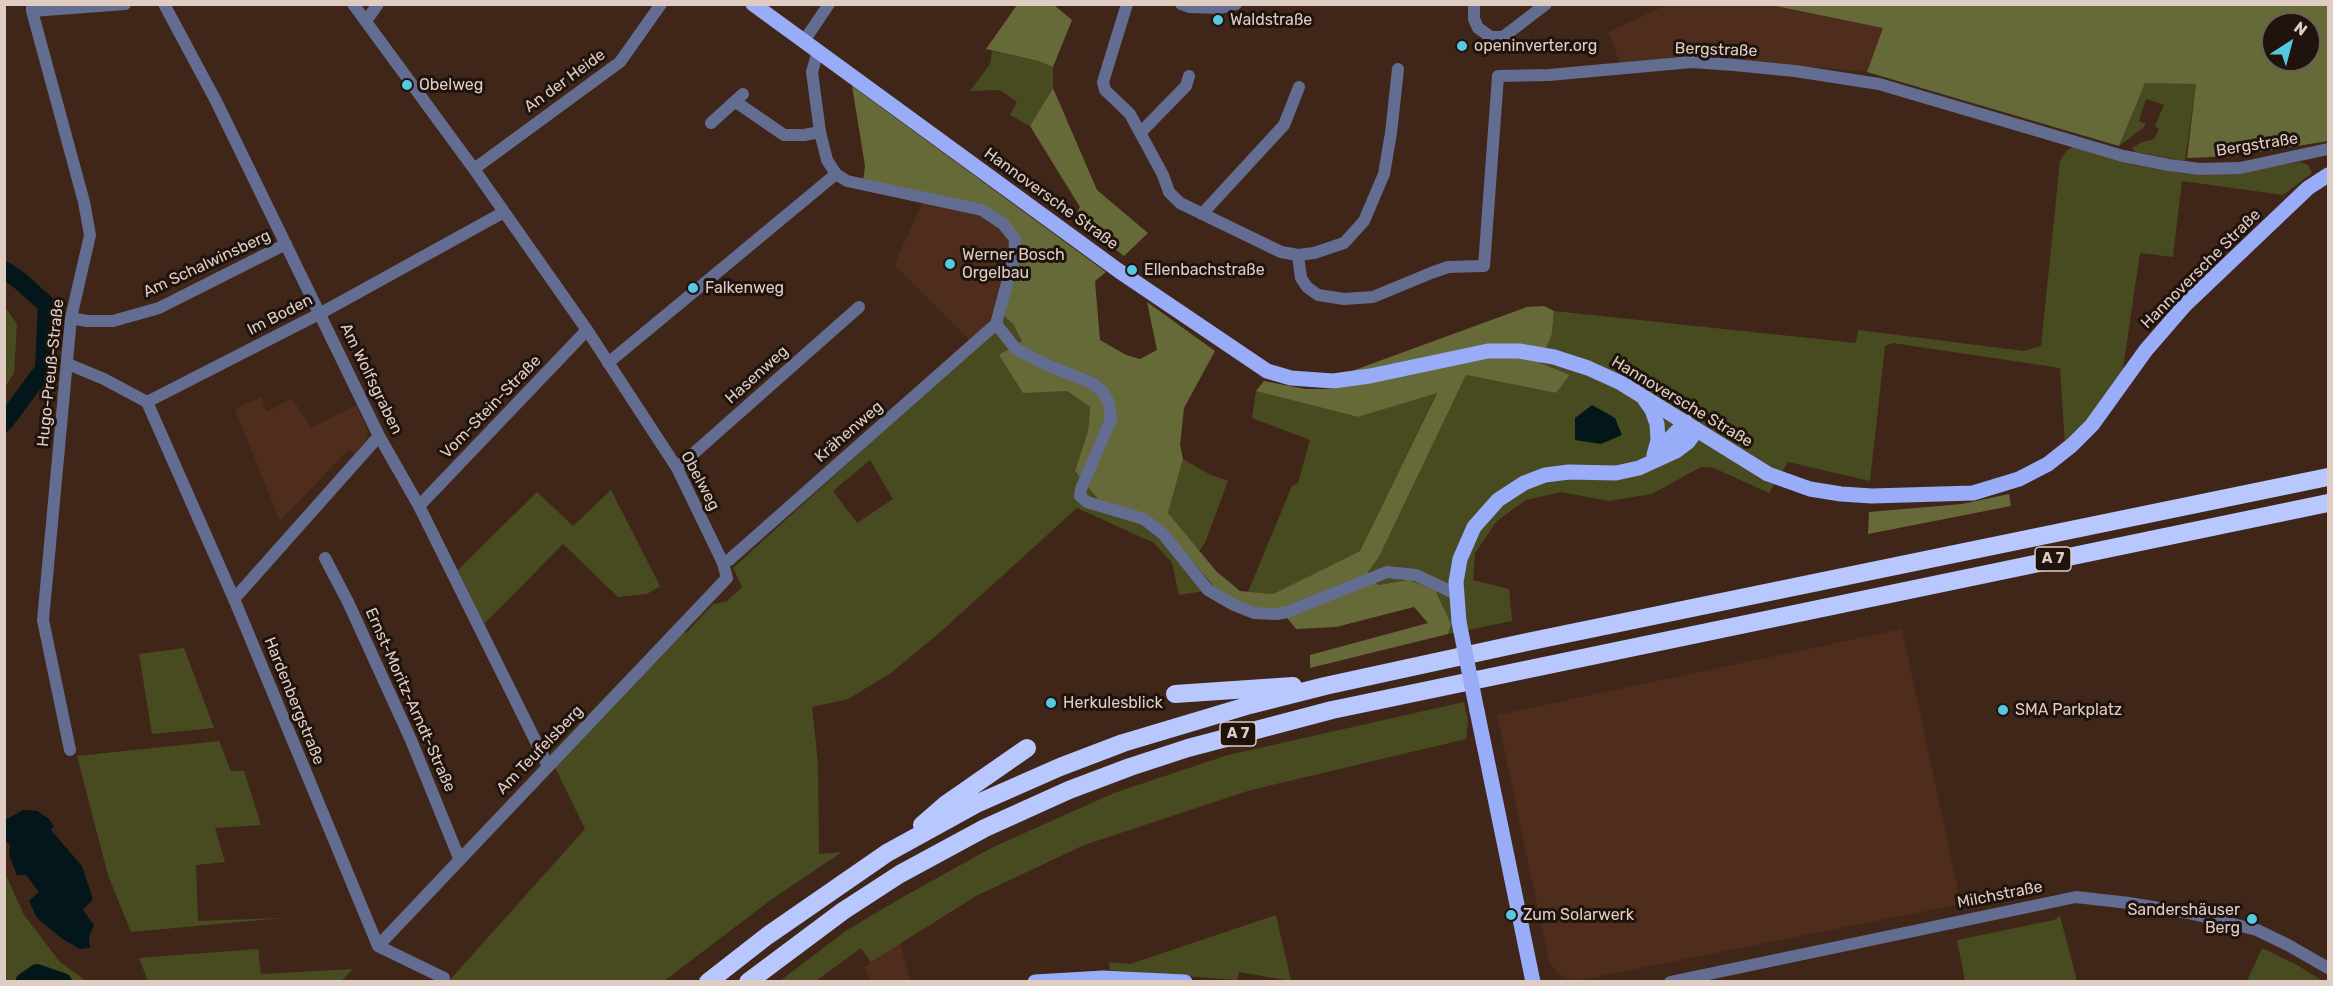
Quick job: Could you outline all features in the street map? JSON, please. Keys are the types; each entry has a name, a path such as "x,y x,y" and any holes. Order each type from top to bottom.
{"highway":[{"name":"A 7","path":"708,981 810,904 887,853 976,804 1123,743 1250,705 1325,686 1527,642 2328,477"},
{"name":"A 7","path":"748,981 900,874 985,828 1069,790 1188,748 1343,708 2328,502"},
{"path":"1175,694 1279,686 1325,686"},
{"path":"887,853 945,805 1027,748"}],"main road":[{"name":"Hannoversche Straße","path":"753,4 1119,271 1267,371 1291,378 1333,381 1370,376 1488,351 1519,351 1554,357 1580,364 1605,375 1768,474 1795,485 1825,492 1872,496 1957,495 1989,490 2019,479 2048,464 2084,434 2146,350 2185,305 2308,188 2328,175"},
{"path":"1636,392 1647,403 1655,417 1658,432 1650,460"},
{"path":"1533,981 1459,622 1456,594 1458,570 1468,537 1481,517 1506,493 1545,475 1569,472 1616,473 1676,452 1688,442 1691,426"},
{"path":"1035,981 1113,978 1185,981"}],"street":[{"path":"32,8 125,4"},
{"name":"Am Wolfsgraben","path":"164,4 216,101 379,436 419,506 548,766"},
{"name":"Obelweg","path":"353,4 474,169 587,330 677,468 723,562 727,578"},
{"path":"366,21 378,4"},
{"name":"An der Heide","path":"474,169 620,62 661,4"},
{"path":"804,41 829,4"},
{"path":"1127,4 1103,82 1105,90 1130,114 1169,192 1180,203 1281,252 1298,255 1314,254 1344,243 1364,221 1384,174 1398,69"},
{"path":"1188,5 1220,8 1236,4"},
{"path":"1474,4 1474,19 1478,28 1491,37 1503,37 1546,4"},
{"name":"Hugo-Preuß-Straße","path":"32,8 84,202 90,236 71,318 43,620 70,750"},
{"path":"818,51 812,72 820,132 827,160 836,174 847,181 982,210 1003,224 1016,239 1014,258 996,324 1016,349 1047,365 1092,383 1107,397 1111,410 1111,419 1085,476 1080,496 1096,506 1144,519 1163,534 1208,590 1254,613 1277,614 1304,606 1387,572 1416,575 1456,594"},
{"name":"Bergstraße","path":"1298,255 1300,278 1308,287 1318,295 1344,299 1373,297 1448,267 1484,266 1498,76 1549,75 1692,62 1734,65 1856,79 1879,84 2112,153 2169,165 2200,169 2241,168 2328,149"},
{"path":"1141,132 1186,86 1189,76"},
{"path":"1202,214 1284,125 1299,87"},
{"path":"711,123 739,98 784,135 820,132"},
{"path":"608,363 836,174"},
{"name":"Im Boden","path":"147,402 321,313 504,212"},
{"name":"Am Schalwinsberg","path":"71,318 87,321 113,321 159,308 286,244"},
{"name":"Hasenweg","path":"677,468 859,307"},
{"name":"Krähenweg","path":"723,562 729,560 996,324"},
{"name":"Vom-Stein-Straße","path":"419,506 587,330"},
{"path":"68,364 104,379 147,402"},
{"name":"Hardenbergstraße","path":"147,402 234,599 378,946"},
{"path":"234,599 379,436"},
{"name":"Ernst-Moritz-Arndt-Straße","path":"325,558 348,602 411,740 459,858"},
{"name":"Am Teufelsberg","path":"378,946 727,578"},
{"name":"Milchstraße","path":"1670,981 2076,897 2189,913 2258,930 2328,968"},
{"path":"378,946 444,978"}],"shaded area":[{"path":"1669,4 1771,5 1884,28 1867,72 1688,56 1620,63 1608,32"},
{"path":"926,195 985,208 1021,239 1004,316 977,347 894,265"},
{"path":"261,397 267,412 292,398 311,428 356,405 368,432 365,442 355,454 349,449 280,521 235,409"},
{"path":"1592,405 1615,418 1622,435 1601,444 1575,440 1575,418"},
{"path":"1902,629 1961,904 1575,981 1558,974 1549,961 1497,715"},
{"path":"23,810 37,811 48,818 54,826 51,830 82,866 93,899 83,910 94,925 89,937 90,948 80,949 64,940 37,918 29,901 39,892 26,875 17,875 9,855 10,845 5,840 5,820"},
{"path":"900,942 910,981 871,981 865,968"}],"green space":[{"path":"1017,5 1054,5 1072,20 1053,67 1038,61 986,49"},
{"path":"1771,5 2328,5 2328,141 2235,156 2187,158 2196,84 2145,83 2119,146 1867,72 1883,28"},
{"path":"992,51 1038,61 1053,67 1053,88 1030,126 1010,115 1017,102 1000,90 970,91 990,64"},
{"path":"2145,82 2196,84 2185,161 2136,152 2132,148 2154,139 2159,129 2155,126 2164,105 2146,99 2139,121 2146,124 2119,146"},
{"path":"852,86 1106,272 1095,281 1100,340 1126,355 1140,359 1157,350 1147,302 1215,351 1184,408 1180,445 1183,459 1168,513 1216,571 1240,591 1273,594 1360,551 1437,393 1358,417 1256,391 1264,381 1305,389 1334,389 1349,372 1527,307 1544,306 1554,311 1552,334 1540,363 1570,375 1556,393 1466,375 1379,557 1368,572 1378,585 1408,580 1435,590 1451,624 1448,634 1310,668 1310,655 1428,623 1414,607 1336,627 1296,629 1280,609 1258,608 1237,601 1216,589 1165,529 1099,500 1075,471 1088,431 1090,407 1067,391 1023,393 999,355 1022,341 1013,324 1004,316 1018,260 1008,222 863,181 865,166"},
{"path":"1053,88 1097,190 1148,233 1124,256 1074,218 1080,207 1030,126"},
{"path":"2076,146 2134,165 2182,173 2204,175 2233,173 2300,162 2308,165 2312,173 2283,195 2182,181 2173,257 2140,253 2123,368 2117,381 2084,426 2065,444 2060,368 1893,343 1885,346 1870,481 1788,462 1769,493 1714,468 1701,467 1652,494 1608,501 1561,492 1526,500 1497,521 1475,553 1473,580 1509,589 1512,621 1448,634 1451,624 1408,580 1378,585 1368,572 1379,557 1466,375 1556,393 1570,375 1540,364 1552,334 1554,311 1856,343 1858,330 2024,351 2041,346 2060,161 2067,150"},
{"path":"5,307 17,324 14,373 5,387"},
{"path":"1004,316 1013,324 1022,341 999,356 1067,391 1090,407 1088,431 1075,471 1143,514 1216,589 1179,595 1172,563 1154,543 1077,508 937,635 891,673 848,699 812,707 818,763 819,854 842,852 772,899 664,981 448,982 585,829 549,755 678,622 686,633 713,604 727,601 742,587 733,568 924,394","holes":["870,460 893,499 857,523 833,491"]},
{"path":"1256,391 1358,417 1437,392 1360,551 1273,594 1248,592 1292,486 1298,483 1310,440 1252,418"},
{"path":"1183,459 1209,474 1228,481 1205,543 1199,551 1168,513"},
{"path":"611,490 660,586 647,594 618,597 563,544 484,624 458,570 537,492 573,526"},
{"path":"2009,494 2011,506 1868,534 1869,512 1962,504"},
{"path":"184,648 214,728 152,734 139,654"},
{"path":"1464,702 1468,720 1466,739 1251,790 1084,845 976,896 871,962 861,948 816,981 780,981 847,930 903,897 991,848 1114,793 1228,755"},
{"path":"219,741 231,771 244,771 261,825 215,828 225,862 196,865 198,921 283,918 131,932 108,875 77,756"},
{"path":"4,871 24,915 60,962 86,981 5,981"},
{"path":"1276,915 1291,981 1239,972 1237,980 1110,970 1109,962 1130,964"},
{"path":"2060,916 2077,981 1965,981 1957,940 2054,920"},
{"path":"2262,948 2297,965 2323,981 2247,981"},
{"path":"258,949 261,974 353,969 341,981 148,981 139,958"}],"waterway":[{"path":"4,270 47,305 44,369 4,423"},
{"path":"24,982 37,973 63,982"}],"place":[{"name":"Waldstraße","path":"1218,20"},
{"name":"openinverter.org","path":"1462,46"},
{"name":"Obelweg","path":"407,85"},
{"name":"Werner Bosch Orgelbau","path":"950,264"},
{"name":"Ellenbachstraße","path":"1132,270"},
{"name":"Falkenweg","path":"693,288"},
{"name":"Herkulesblick","path":"1051,703"},
{"name":"SMA Parkplatz","path":"2003,710"},
{"name":"Zum Solarwerk","path":"1511,915"},
{"name":"Sandershäuser Berg","path":"2252,919"}]}
